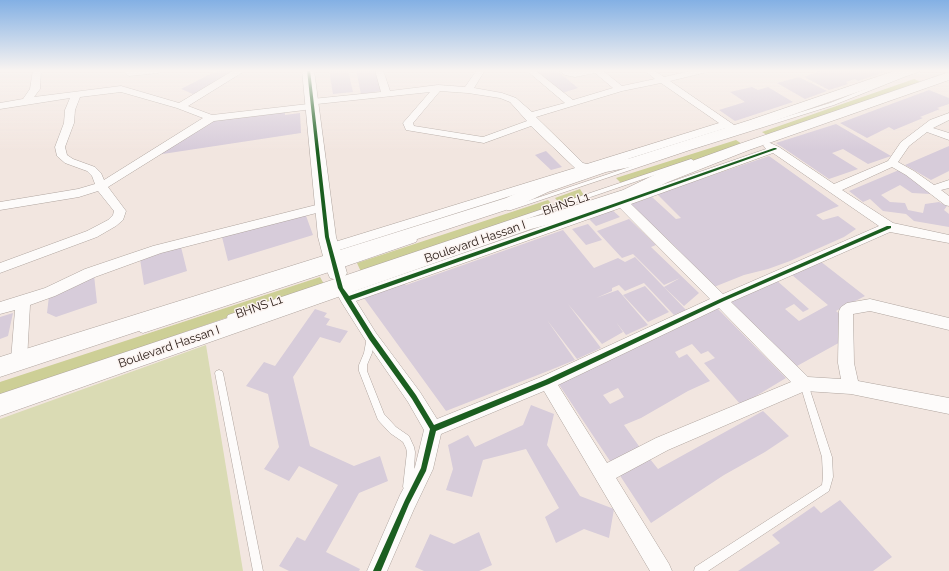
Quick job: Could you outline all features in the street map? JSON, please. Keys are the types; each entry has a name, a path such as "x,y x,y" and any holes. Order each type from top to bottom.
{"main road":[{"path":"311,97 327,237 337,274"},
{"name":"Boulevard Hassan I","path":"0,405 337,274 512,202 543,184 590,170 634,162 732,126 824,97"},
{"name":"Boulevard Hassan I","path":"0,367 19,360 337,274 564,215 629,194 662,178 769,145 891,97"}],"street":[{"path":"26,101 29,97"},
{"path":"0,106 26,101 70,97"},
{"path":"0,268 71,243 97,232 119,217 120,211 100,186 97,175 91,169 69,161 62,156 60,147 69,123 70,110 76,97"},
{"path":"148,97 180,106 211,118"},
{"path":"180,106 196,97"},
{"path":"0,206 79,193 100,186 128,171 211,118 366,97"},
{"path":"431,97 408,123 410,128 484,140 571,103 593,97"},
{"path":"507,97 513,100 579,165 590,170"},
{"path":"563,97 571,103"},
{"path":"688,97 732,126"},
{"path":"833,189 892,163 905,144 934,122 949,116"},
{"path":"926,129 949,137"},
{"path":"377,571 407,502 424,469 433,429 418,403 371,337 337,274 623,203 769,145 889,227 949,240"},
{"path":"892,163 949,202"},
{"path":"933,190 948,185"},
{"path":"623,203 722,300 804,384"},
{"path":"0,308 50,292 90,273 158,249 324,207"},
{"path":"433,429 547,382 722,300 889,227"},
{"path":"19,360 22,302"},
{"path":"851,387 846,363 846,316 849,309 862,305 870,305 949,324"},
{"path":"547,382 662,571"},
{"path":"603,475 662,444 804,384 851,387 949,406"}],"lane":[{"name":"BHNS L1","path":"226,319 337,274 688,149 832,104 848,97"},
{"name":"BHNS L1","path":"135,332 337,274 880,97"},
{"path":"371,337 368,353 363,365 366,378 381,417 392,430 406,439 410,447 411,452 407,502"},
{"path":"218,373 258,571"},
{"path":"699,571 826,488 828,477 827,457 804,384"}],"green space":[{"path":"863,97 884,97 770,137 762,132"},
{"path":"736,140 742,144 623,185 616,178"},
{"path":"580,189 585,197 561,205 555,198"},
{"path":"548,200 555,207 362,274 357,263"},
{"path":"320,277 324,284 0,396 0,382"},
{"path":"206,345 243,571 0,571 0,419"}],"building":[{"path":"737,97 784,97 793,102 735,121 719,110 745,102"},
{"path":"801,97 811,97 805,99"},
{"path":"911,97 946,97 949,98 949,104 937,108 940,109 920,117 923,118 894,130 889,127 867,138 840,123"},
{"path":"285,111 285,115 300,113 301,133 156,155 213,120"},
{"path":"836,124 891,156 868,164 843,149 832,153 858,169 829,179 776,143"},
{"path":"949,146 949,171 931,180 905,165"},
{"path":"546,151 562,167 551,170 535,155"},
{"path":"769,156 839,206 816,215 823,220 838,216 856,229 844,237 790,261 768,269 744,275 714,287 629,204 652,197 676,219 681,218 657,194"},
{"path":"899,170 923,185 931,194 912,193 900,185 881,195 890,202 905,203 908,210 923,213 925,204 939,202 947,206 944,210 949,214 949,227 914,221 906,214 883,211 870,199 863,202 849,191"},
{"path":"610,208 620,217 596,226 587,217"},
{"path":"305,213 313,235 228,261 222,237"},
{"path":"629,219 656,245 651,247 699,293 684,306 664,287 680,278 664,285 633,254 622,258 597,231"},
{"path":"588,224 602,240 586,245 572,229"},
{"path":"563,230 594,268 618,258 625,262 635,257 686,310 674,315 644,283 625,291 619,285 612,288 612,291 596,298 618,290 648,325 626,335 616,322 623,332 602,344 568,304 601,348 577,359 547,320 575,360 446,411 364,298 404,283 406,285"},
{"path":"181,247 187,271 144,285 140,259"},
{"path":"820,261 865,296 836,311 841,315 844,340 797,366 728,301 775,279 809,309 803,312 794,304 785,309 799,321 828,305 792,275"},
{"path":"94,275 97,303 56,317 47,313 49,296"},
{"path":"645,286 669,312 648,322 623,295"},
{"path":"717,308 786,378 741,405 704,363 715,358 708,351 701,354 692,344 675,352 679,358 687,354 710,381 688,391 641,418 624,425 641,449 612,464 558,383","holes":["618,388 624,397 610,404 603,395"]},
{"path":"315,309 327,313 324,317 330,319 326,325 348,331 340,343 320,337 293,377 310,446 354,466 380,456 388,481 359,493 326,552 360,569 359,571 289,571 279,566 297,537 305,541 338,485 299,466 289,481 264,469 279,447 268,394 246,386 264,362 275,366"},
{"path":"13,313 8,336 0,339 0,317"},
{"path":"531,405 554,414 547,445 580,496 614,509 609,538 584,529 556,543 545,517 559,508 526,449 483,460 472,497 446,490 453,469 448,445 468,435 475,447 523,425"},
{"path":"763,411 789,436 765,452 724,475 651,523 617,471 646,454 658,469"},
{"path":"840,500 892,557 873,571 738,571 780,543 772,535 814,506 821,513"},
{"path":"479,532 492,565 479,571 424,571 415,567 430,534 454,544"}],"cycle path":[{"path":"311,97 327,237 341,288 371,337 414,397 433,429 424,469 407,502 377,571"},
{"path":"347,299 775,149"},
{"path":"433,429 547,382 722,300 889,227"}]}
